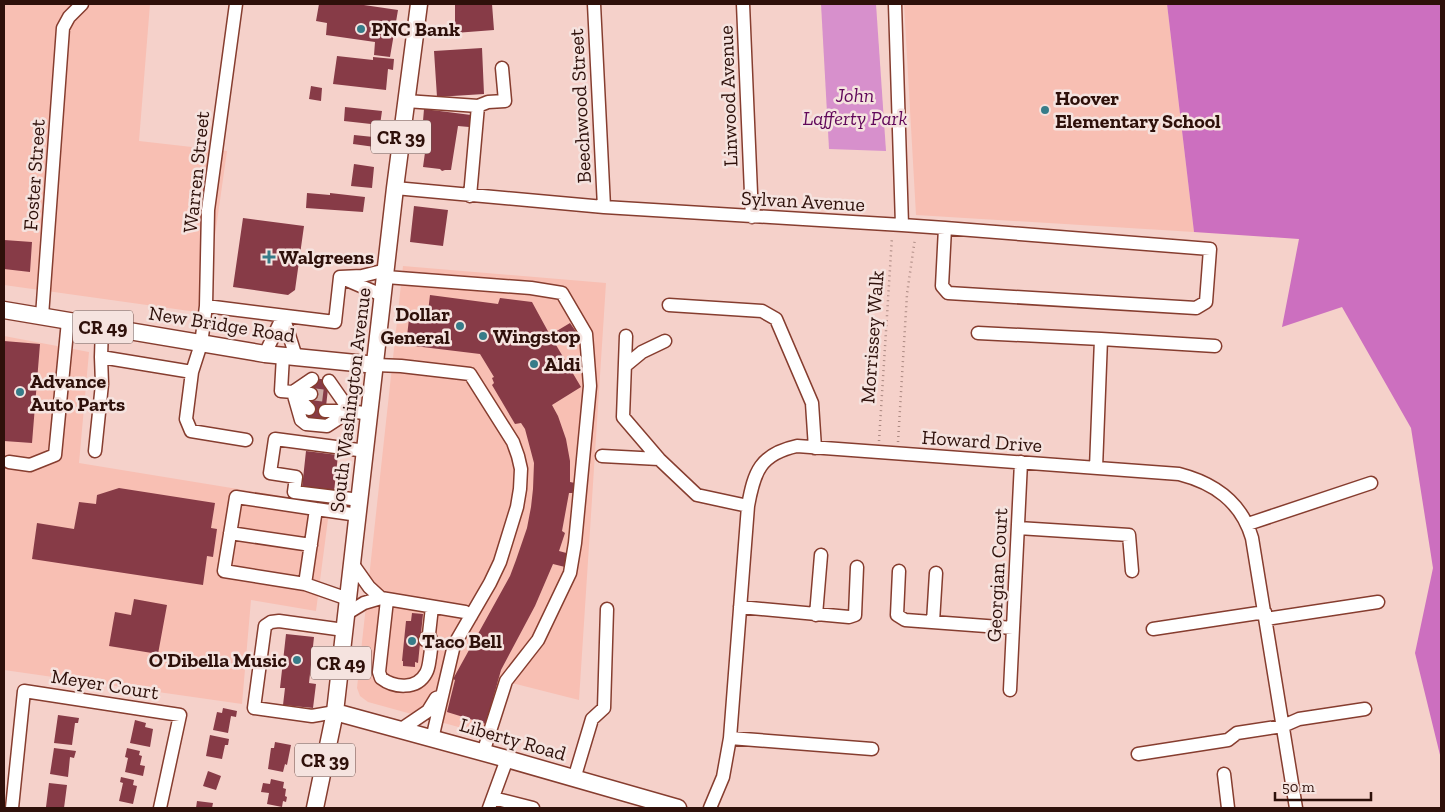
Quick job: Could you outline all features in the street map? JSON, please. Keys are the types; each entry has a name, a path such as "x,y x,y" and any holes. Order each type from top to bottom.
{"main road":[{"name":"South Washington Avenue","path":"335,712 395,188 419,4"},
{"name":"New Bridge Road","path":"4,310 265,354 376,366"},
{"name":"Liberty Road","path":"335,712 678,808"},
{"name":"CR 39","path":"315,808 335,712"}],"street":[{"name":"Foster Street","path":"42,316 63,28 69,17 82,4"},
{"name":"Warren Street","path":"236,4 208,210 206,306 202,344 192,372 186,419 191,431 246,440"},
{"name":"Beechwood Street","path":"594,4 604,207"},
{"name":"Linwood Avenue","path":"743,4 752,217"},
{"path":"895,4 898,225"},
{"path":"406,101 478,106 488,102 505,101 502,68"},
{"path":"470,196 478,106"},
{"name":"Sylvan Avenue","path":"395,188 604,207 917,226 945,228 1210,248 1206,302 1196,308 948,293 942,286 945,228"},
{"path":"340,277 386,273 562,293 586,334 590,386 575,543 570,573 538,640 506,681 483,753"},
{"path":"206,306 335,322 340,277"},
{"path":"340,277 384,296"},
{"path":"669,305 762,311 776,319 812,403 815,448"},
{"path":"265,354 283,316"},
{"path":"283,316 290,356 281,391 311,394"},
{"path":"9,462 30,465 55,455 68,321"},
{"path":"95,451 102,384 102,327"},
{"path":"978,333 1215,346"},
{"path":"626,336 623,417 659,459 697,495 748,506"},
{"path":"1096,468 1101,339"},
{"path":"625,366 642,352 666,341"},
{"path":"101,357 192,372"},
{"path":"376,366 401,366 470,374 513,442 520,468 520,488 517,507 507,543 490,583 454,646 432,738"},
{"path":"293,392 312,379"},
{"path":"329,381 350,411"},
{"path":"293,392 309,409"},
{"path":"293,392 301,420 306,424 327,426 350,411"},
{"path":"327,396 350,411"},
{"path":"325,412 350,411 370,414"},
{"path":"359,507 294,492 296,477 270,473 275,439 366,451"},
{"name":"Howard Drive","path":"710,808 723,777 730,738 751,485 758,469 770,456 797,446 1179,474 1212,486 1226,496 1248,524 1252,538 1296,808"},
{"path":"602,456 659,459"},
{"name":"Georgian Court","path":"1010,690 1021,462"},
{"path":"1248,524 1371,483"},
{"path":"346,614 305,584 224,571 236,497 316,509 359,507"},
{"path":"305,584 316,509"},
{"path":"1018,528 1129,535 1132,570"},
{"path":"230,534 311,545"},
{"path":"816,615 822,555"},
{"path":"352,563 369,587 384,599"},
{"path":"740,607 816,615 849,617 855,615 857,567"},
{"path":"899,571 897,615 905,620 1013,628"},
{"path":"933,622 936,573"},
{"path":"335,712 312,716 254,708 265,626 271,622 346,614 364,603 384,599 465,612 471,616"},
{"path":"384,599 379,672 402,678 416,674 422,664 425,639 429,634 432,607"},
{"path":"1153,629 1378,602"},
{"path":"574,780 592,719 604,708 608,609"},
{"name":"Meyer Court","path":"12,808 24,691 180,715 160,808"},
{"path":"400,730 428,711 436,698 441,696"},
{"path":"1138,754 1228,740 1237,733 1283,726 1299,719 1365,709"},
{"path":"730,738 872,749"},
{"path":"508,759 491,803 532,808"},
{"path":"1224,774 1228,808"}],"path":[{"name":"Morrissey Walk","path":"878,452 898,225"},
{"path":"897,454 907,294 917,226"}],"shaded area":[{"path":"4,4 150,4 139,141 227,151 204,313 4,285"},
{"name":"Hoover Elementary School","path":"904,4 1167,4 1194,232 916,215"},
{"path":"1167,4 1441,4 1441,759 1415,653 1433,568 1411,428 1342,307 1282,327 1299,239 1194,232"},
{"path":"403,266 606,283 579,700 512,683 491,736 368,702 360,696 357,688"},
{"path":"4,336 89,352 79,463 330,504 316,611 251,600 242,704 4,670"}],"green space":[{"name":"John Lafferty Park","path":"821,4 876,4 886,151 829,149"}],"building":[{"name":"PNC Bank","path":"319,4 357,4 398,10 390,57 374,55 375,42 326,35 327,23 316,21"},
{"path":"455,4 492,4 494,30 455,33"},
{"path":"482,48 484,94 437,97 434,51"},
{"path":"337,56 373,60 373,57 394,59 393,70 388,69 386,90 333,84"},
{"path":"311,86 322,88 321,101 309,99"},
{"path":"345,107 382,111 380,125 344,121"},
{"path":"424,109 471,115 469,127 458,126 451,170 442,171 440,169 423,167 427,138 425,134 428,131 428,122 423,121"},
{"path":"354,135 383,138 382,148 353,144"},
{"path":"354,164 374,167 372,188 351,186"},
{"path":"307,193 330,195 330,193 365,197 363,212 306,208"},
{"path":"414,206 448,210 443,246 410,242"},
{"name":"Walgreens","path":"243,218 304,226 295,290 288,295 233,287"},
{"path":"4,240 32,242 30,272 4,269"},
{"path":"430,295 498,304 500,298 532,302 550,335 570,323 577,333 556,345 581,387 552,405 566,439 570,461 570,482 575,483 575,493 569,493 562,531 565,533 559,551 570,554 565,567 553,564 535,606 501,670 486,724 447,712 455,680 453,679 510,576 516,560 527,528 531,507 534,463 525,429 521,423 515,424 492,385 494,383 492,378 494,377 480,354 406,345 410,310 428,312"},
{"name":"Advance Auto Parts","path":"4,341 40,344 32,443 4,441"},
{"path":"313,378 329,380 324,424 307,422"},
{"path":"306,451 338,455 334,492 302,488"},
{"path":"119,488 215,503 211,528 217,529 213,557 207,556 203,585 32,559 37,523 74,529 79,502 96,504 97,495"},
{"path":"134,599 167,605 158,654 109,646 115,612 131,615"},
{"name":"Taco Bell","path":"412,613 423,614 418,663 415,662 415,667 403,666 402,661 406,621 411,621"},
{"name":"O'Dibella Music","path":"286,634 314,637 309,683 316,684 313,708 283,705 285,688 280,688"},
{"path":"223,708 237,711 236,717 231,716 228,733 213,730 217,712 222,713"},
{"path":"58,715 79,718 78,723 75,723 72,745 54,743"},
{"path":"135,720 146,723 145,727 153,729 150,747 130,743"},
{"path":"210,735 229,739 228,745 225,745 222,759 206,756"},
{"path":"275,742 291,745 287,765 285,764 283,772 268,769 271,748 274,748"},
{"path":"54,748 76,751 74,758 70,757 68,777 50,774"},
{"path":"127,748 140,751 139,755 142,756 140,765 145,766 143,776 125,772 128,758 125,757"},
{"path":"208,771 221,776 216,790 203,786"},
{"path":"121,777 134,780 133,785 137,786 133,804 119,801 123,783 120,782"},
{"path":"271,779 284,782 283,788 286,789 285,796 287,797 286,802 283,801 282,807 267,804 269,793 261,792 263,783 270,784"},
{"path":"49,783 67,785 64,808 46,807"},
{"path":"197,801 213,803 212,808 196,808"}],"tunnel":[{"path":"311,394 327,396"}],"place":[{"name":"PNC Bank","path":"361,29"},
{"name":"Hoover Elementary School","path":"1045,110"},
{"name":"Walgreens","path":"269,257"},
{"name":"Dollar General","path":"460,326"},
{"name":"Wingstop","path":"483,336"},
{"name":"Aldi","path":"534,364"},
{"name":"Advance Auto Parts","path":"20,392"},
{"name":"Taco Bell","path":"412,641"},
{"name":"O'Dibella Music","path":"297,660"}]}
